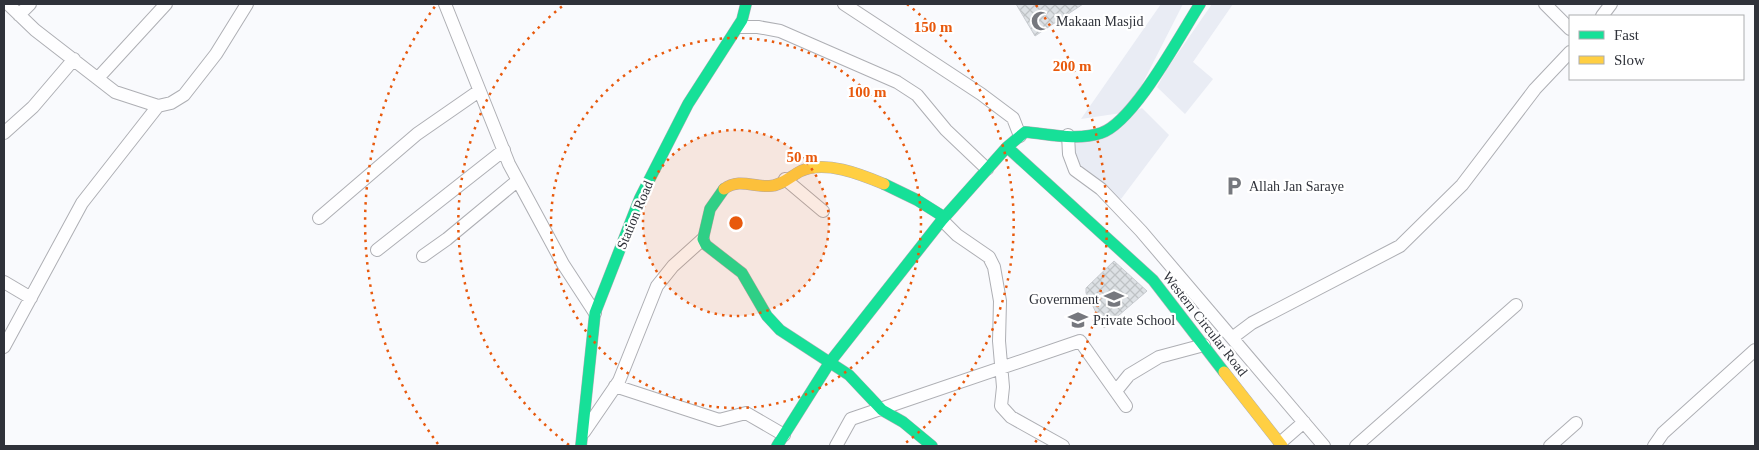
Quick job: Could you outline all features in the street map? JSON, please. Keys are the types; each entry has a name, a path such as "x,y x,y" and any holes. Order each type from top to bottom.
{"street":[{"path":"8,4 19,15 115,92 158,106 171,103 184,95 216,54 247,4"},
{"path":"19,15 30,4"},
{"path":"98,78 166,4"},
{"path":"445,4 517,180 563,264 595,313"},
{"name":"Station Road","path":"582,440 595,313 640,198 688,104 739,27 746,4"},
{"path":"844,4 981,94 1013,118 1020,136"},
{"path":"777,446 830,362 943,219 1007,147 1025,132 1081,136 1108,130 1128,112 1200,4"},
{"path":"1545,4 1569,28"},
{"path":"1603,15 1611,4"},
{"path":"739,27 758,27 780,31 897,82 917,95 946,130 987,169"},
{"path":"1232,338 1252,324 1400,246 1462,185 1535,89 1569,53"},
{"path":"4,132 33,107 74,60"},
{"path":"319,218 417,134 479,91"},
{"path":"4,347 82,203 158,106"},
{"path":"1068,135 1069,154 1075,170 1102,189 1141,231 1324,446"},
{"name":"Western Circular Road","path":"1007,147 1110,244 1153,280 1281,445"},
{"path":"376,250 504,150"},
{"path":"582,440 615,386 657,286 673,266 702,238 715,197 726,185 744,182 771,186 809,168 841,170 931,206 957,235 989,257 994,267 1000,300 999,341 1003,387 1001,406 1011,417 1063,446"},
{"path":"785,179 823,211"},
{"path":"423,256 447,240 517,180"},
{"path":"702,238 709,249 743,274 760,302 759,305 780,331 798,345 830,362 863,387 882,410 904,423 918,438 932,446"},
{"path":"4,282 31,298"},
{"path":"1356,446 1516,305"},
{"path":"836,446 851,419 882,410 968,378 1002,370 1080,341 1126,406"},
{"path":"1116,391 1129,375 1159,357 1204,345"},
{"path":"1654,446 1663,433 1755,350"},
{"path":"615,386 719,420 746,414 784,435"},
{"path":"1281,445 1304,422"},
{"path":"1550,446 1576,423"}],"shaded area":[{"path":"1161,4 1183,4 1128,112 1081,119"},
{"path":"1212,4 1233,4 1193,62 1213,79 1185,114 1157,87 1167,69"},
{"path":"1142,108 1169,135 1121,199 1101,189 1069,154 1081,136"}],"building":[{"name":"Makaan Masjid","path":"1016,4 1083,4 1035,36"},
{"name":"Government","path":"1114,261 1147,291 1104,328 1086,293 1086,288"}],"traffic: fast":[{"path":"581,446 595,313 640,198 688,104 742,20 746,4"},
{"path":"777,446 830,362 942,220 1007,147 1025,132 1082,136 1101,133 1114,126 1142,96 1169,56 1200,4"},
{"path":"1007,147 1153,280 1224,372"},
{"path":"884,184 917,200 944,217"},
{"path":"724,189 710,209 703,239 706,245 742,273 767,316 780,330 849,375 882,410 903,422 932,446"}],"traffic: slow":[{"path":"724,189 741,183 773,186 782,183 801,171 821,167 842,170 884,184"},
{"path":"1224,372 1282,446"}],"place":[{"name":"Makaan Masjid","path":"1041,21"},
{"name":"Allah Jan Saraye","path":"1234,186"},
{"name":"Government","path":"1114,299"},
{"name":"Private School","path":"1078,320"}]}
